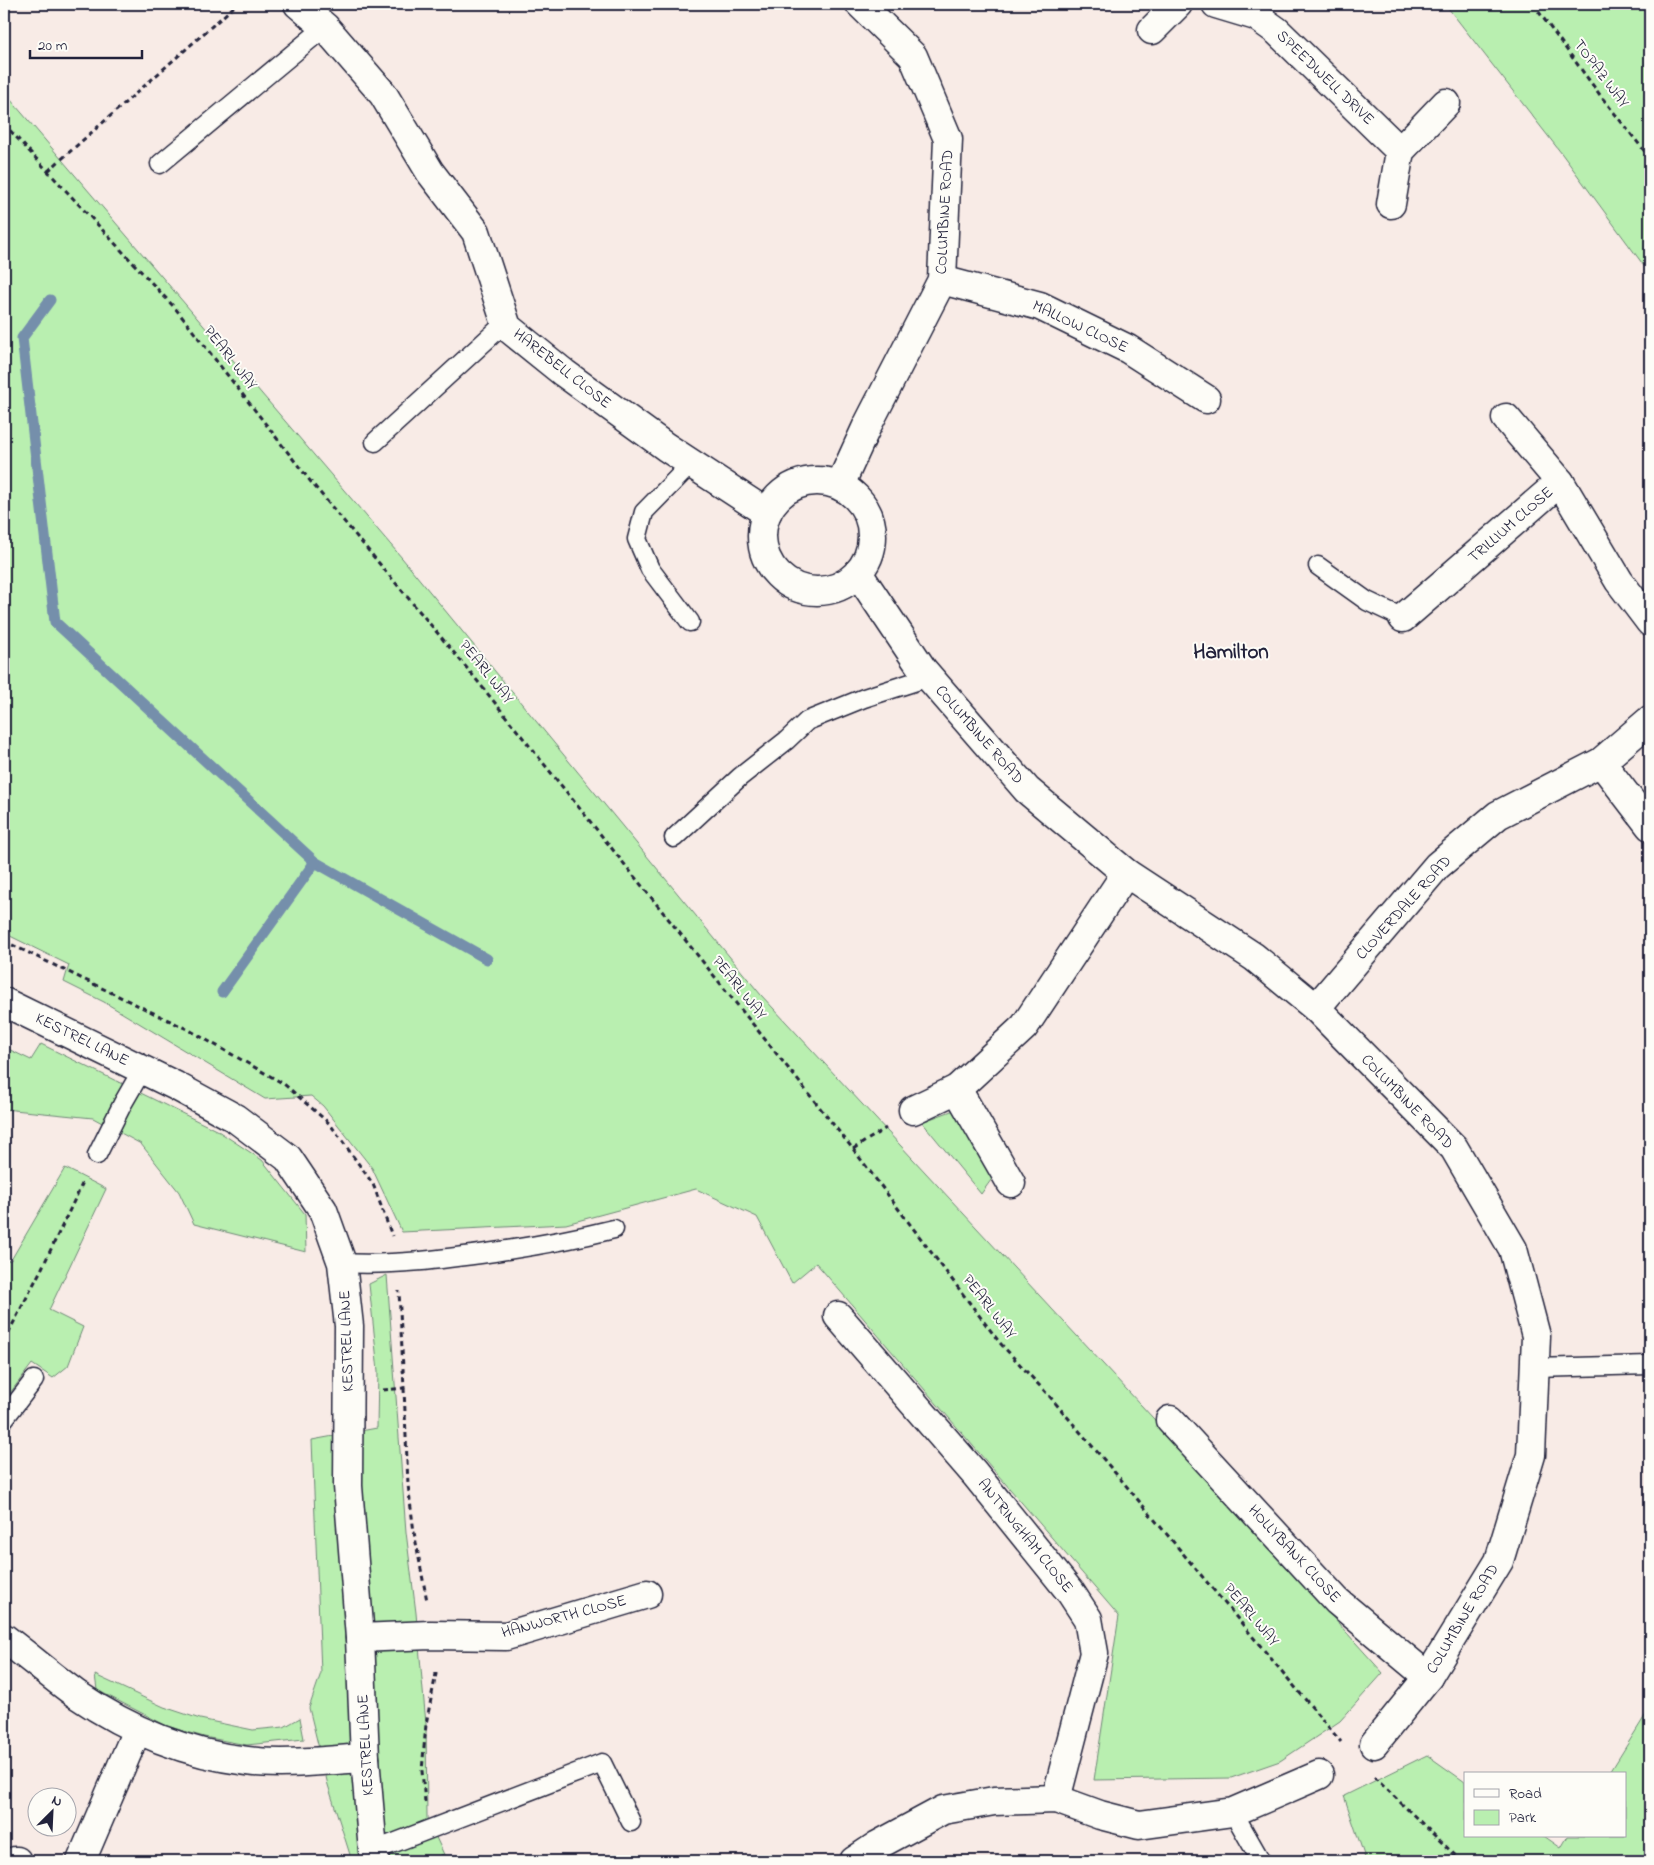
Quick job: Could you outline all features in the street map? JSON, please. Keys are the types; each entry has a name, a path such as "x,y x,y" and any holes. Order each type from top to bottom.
{"street":[{"name":"HAREBELL CLOSE","path":"298,4 325,27 383,94 430,172 476,232 507,327 564,373 691,464 766,513"},
{"name":"COLUMBINE ROAD","path":"840,485 867,426 942,280 948,139 913,56 860,4"},
{"path":"1152,30 1178,4"},
{"name":"SPEEDWELL DRIVE","path":"1216,4 1256,16 1277,31 1400,151"},
{"path":"1391,204 1400,151 1446,102"},
{"name":"MALLOW CLOSE","path":"942,280 1040,306 1128,349 1206,399"},
{"path":"1506,418 1560,482"},
{"path":"807,481 826,481 840,485 856,496 866,509 872,528 872,547 858,573 835,588 816,592 803,589 786,582 775,572 765,555 762,544 762,525 766,513 780,494 796,484 807,481"},
{"name":"TRILLIUM CLOSE","path":"1403,618 1560,482 1619,581 1650,622"},
{"name":"COLUMBINE ROAD","path":"858,573 923,670 1027,790 1126,873 1254,957 1316,1008 1454,1148 1513,1249 1536,1336 1531,1455 1499,1561 1428,1677 1374,1744"},
{"name":"CLOVERDALE ROAD","path":"1316,1008 1437,866 1498,815 1601,762 1650,720"},
{"path":"1601,762 1650,826"},
{"path":"913,1110 957,1089 1024,1027 1126,873"},
{"name":"KESTREL LANE","path":"4,1002 235,1118 288,1158 323,1210 342,1263 349,1326 348,1486 360,1638 365,1758 375,1856"},
{"path":"957,1089 1011,1183"},
{"name":"ANTRINGHAM CLOSE","path":"838,1316 975,1474 1071,1594 1088,1619 1094,1653 1056,1799"},
{"name":"HOLLYBANK CLOSE","path":"1170,1420 1337,1601 1428,1677"},
{"name":"HANWORTH CLOSE","path":"360,1638 506,1636 647,1594"},
{"path":"4,1638 77,1694 137,1730 197,1752 249,1761 296,1762 365,1758"},
{"path":"81,1861 137,1730"},
{"path":"854,1861 878,1845 943,1810 994,1801 1056,1799 1100,1815 1139,1826 1233,1812 1319,1775"}],"lane":[{"path":"160,164 325,27"},
{"path":"374,442 505,323"},
{"path":"690,622 650,569 637,539 644,512 691,464"},
{"path":"1318,566 1367,601 1403,618"},
{"path":"674,838 740,777 787,740 807,721 864,698 930,677"},
{"path":"97,1155 142,1070"},
{"path":"342,1263 378,1265 450,1258 568,1241 614,1229"},
{"path":"1535,1368 1650,1365"},
{"path":"4,1419 34,1380"},
{"path":"375,1856 602,1763 631,1822"},
{"path":"1233,1812 1261,1861"}],"path":[{"path":"48,171 237,4"},
{"name":"TOPAZ WAY","path":"1533,4 1600,95 1650,158"},
{"name":"PEARL WAY","path":"4,124 175,308 311,482 471,673 853,1149 1000,1343 1051,1398 1123,1482 1346,1748"},
{"path":"4,1341 97,1155"},
{"path":"1372,1775 1461,1861"}],"green space":[{"path":"1445,4 1650,4 1650,274 1562,154"},
{"path":"4,92 402,558 761,995 1153,1418 1383,1673 1340,1721 1280,1761 1231,1778 1094,1780 1119,1616 816,1263 792,1283 757,1217 696,1189 566,1224 402,1232 372,1168 323,1106 311,1096 265,1099 104,1002 64,982 69,965 4,933"},
{"path":"41,1044 218,1131 262,1160 305,1214 306,1252 194,1224 179,1192 141,1144 93,1118 4,1109 4,1047 31,1060"},
{"path":"954,1110 996,1173 981,1194 922,1122"},
{"path":"65,1168 106,1189 49,1310 83,1327 68,1366 53,1378 32,1364 4,1401 4,1261 11,1260"},
{"path":"387,1275 406,1532 416,1613 426,1724 427,1818 447,1861 352,1861 328,1785 309,1708 321,1673 312,1440 377,1428 378,1371 369,1284"},
{"path":"95,1675 164,1707 200,1719 253,1730 284,1727 300,1718 304,1739 247,1745 204,1737 167,1726 97,1690"},
{"path":"1650,1708 1650,1861 1366,1861 1344,1796 1427,1755 1464,1781 1464,1838 1547,1838 1561,1848 1567,1838 1626,1838 1626,1772 1610,1772"}],"waterway":[{"path":"50,300 22,338 55,622 315,862 487,959"},
{"path":"222,992 315,862"}],"district":[{"name":"Hamilton","path":"1231,653"}]}
